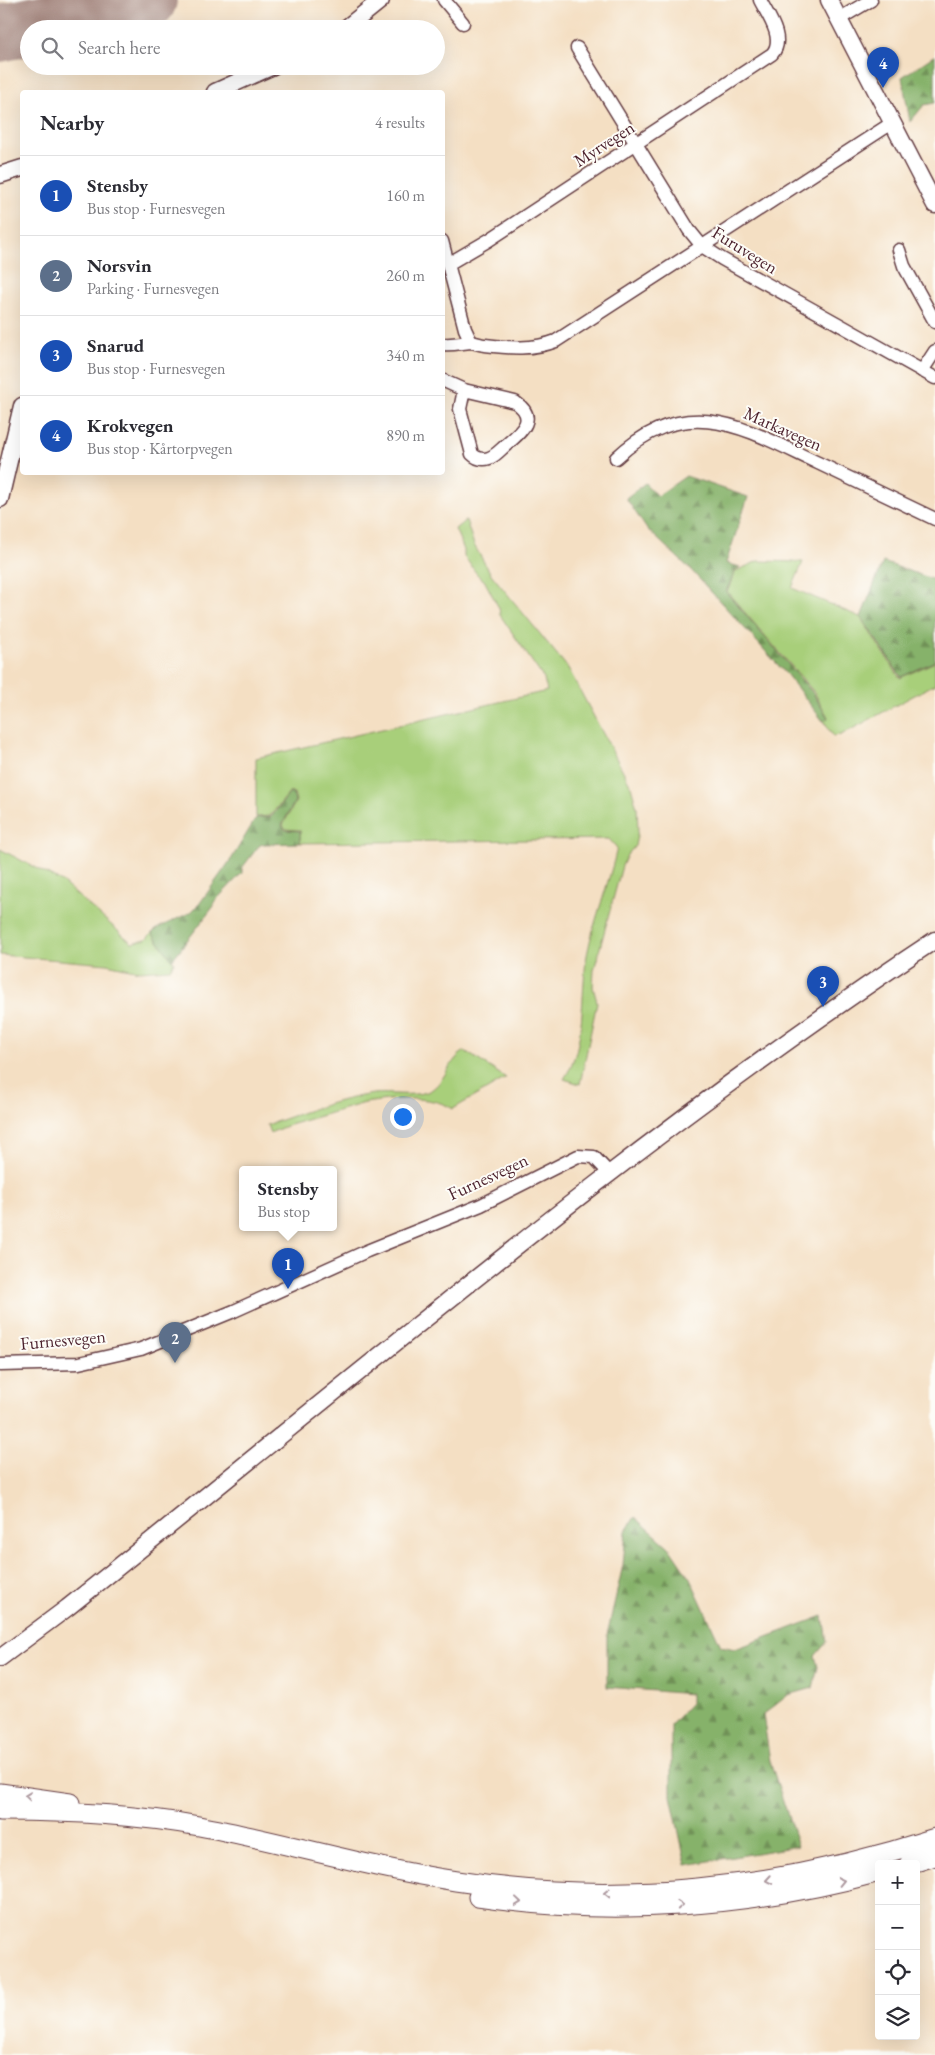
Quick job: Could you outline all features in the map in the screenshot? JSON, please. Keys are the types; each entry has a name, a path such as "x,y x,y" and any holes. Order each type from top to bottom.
{"highway":[{"path":"0,1793 64,1802 127,1817 234,1833 420,1875 495,1887 580,1892 685,1890 760,1881 836,1867 935,1838"},
{"path":"0,1811 127,1817"},
{"path":"0,1823 67,1824 179,1835 417,1887 493,1900 571,1906 648,1907 725,1901 800,1890 875,1873"},
{"path":"920,1861 935,1856"}],"main road":[{"path":"356,20 381,0"},
{"path":"829,0 935,205"},
{"path":"219,90 253,75"},
{"path":"0,175 20,169"},
{"path":"0,498 20,414"},
{"path":"0,1658 75,1602 610,1174 842,1003 935,940"}],"street":[{"path":"444,0 463,23"},
{"name":"Myrvegen","path":"448,264 489,240 762,62 776,50 776,32 760,0"},
{"path":"838,19 871,0"},
{"name":"Furuvegen","path":"577,48 689,230 702,246 754,278 935,378"},
{"path":"445,344 463,345 471,342 479,345 517,348 538,347 551,343 892,123"},
{"path":"899,250 904,266 935,322"},
{"path":"445,253 465,329 471,342"},
{"path":"922,371 935,351"},
{"path":"445,381 464,390 514,402 522,407 527,417 526,424 520,434 489,458 478,458 472,454 460,410 464,390"},
{"name":"Markavegen","path":"616,458 628,447 645,436 671,425 695,420 725,423 766,438 935,519"},
{"name":"Furnesvegen","path":"0,1365 79,1363 141,1349 234,1311 367,1251 480,1205 578,1156 594,1157 610,1174"}],"green space":[{"path":"935,55 935,103 924,105 910,122 902,77"},
{"path":"686,476 748,497 726,563 740,567 735,571 726,592 813,693 828,718 823,721 787,675 749,633 690,569 646,528 626,498 645,483 657,496"},
{"path":"466,520 474,545 491,574 568,668 631,786 637,808 638,830 635,846 627,855 622,866 594,970 593,987 597,1002 580,1084 564,1079 571,1065 580,1035 587,955 617,848 609,839 300,843 300,830 285,829 283,825 296,801 294,793 290,792 270,816 256,817 256,758 547,691 544,679 500,615 499,608 484,580 478,576 464,557 464,550 455,529"},
{"path":"758,561 803,562 792,588 860,617 900,678 935,662 935,684 841,735 833,736 824,721 828,717 814,692 727,592 736,571"},
{"path":"883,562 935,580 935,661 901,677 861,617"},
{"path":"290,793 293,794 295,801 282,825 285,830 300,831 300,843 262,844 258,847 242,868 242,873 214,902 214,906 172,960 152,933 191,912 200,903 232,858 256,818 271,817"},
{"path":"0,849 62,882 132,943 146,939 152,933 174,962 170,969 139,971 107,964 0,955"},
{"path":"465,1051 506,1078 453,1109 444,1104 422,1099 375,1101 286,1126 270,1133 267,1125 346,1099 373,1094 414,1094 427,1092 438,1084 459,1055"},
{"path":"635,1517 669,1547 690,1578 721,1646 735,1649 823,1616 827,1642 815,1656 818,1667 813,1688 788,1695 763,1715 770,1761 798,1846 686,1865 671,1796 671,1725 691,1703 691,1694 607,1687 607,1635 623,1565 626,1531"}],"runway":[{"path":"58,20 148,0"},
{"path":"0,33 20,29"}],"place":[{"name":"Krokvegen","path":"883,88"},
{"name":"Snarud","path":"823,1007"},
{"name":"Stensby","path":"288,1289"},
{"name":"Norsvin","path":"175,1363"}]}
